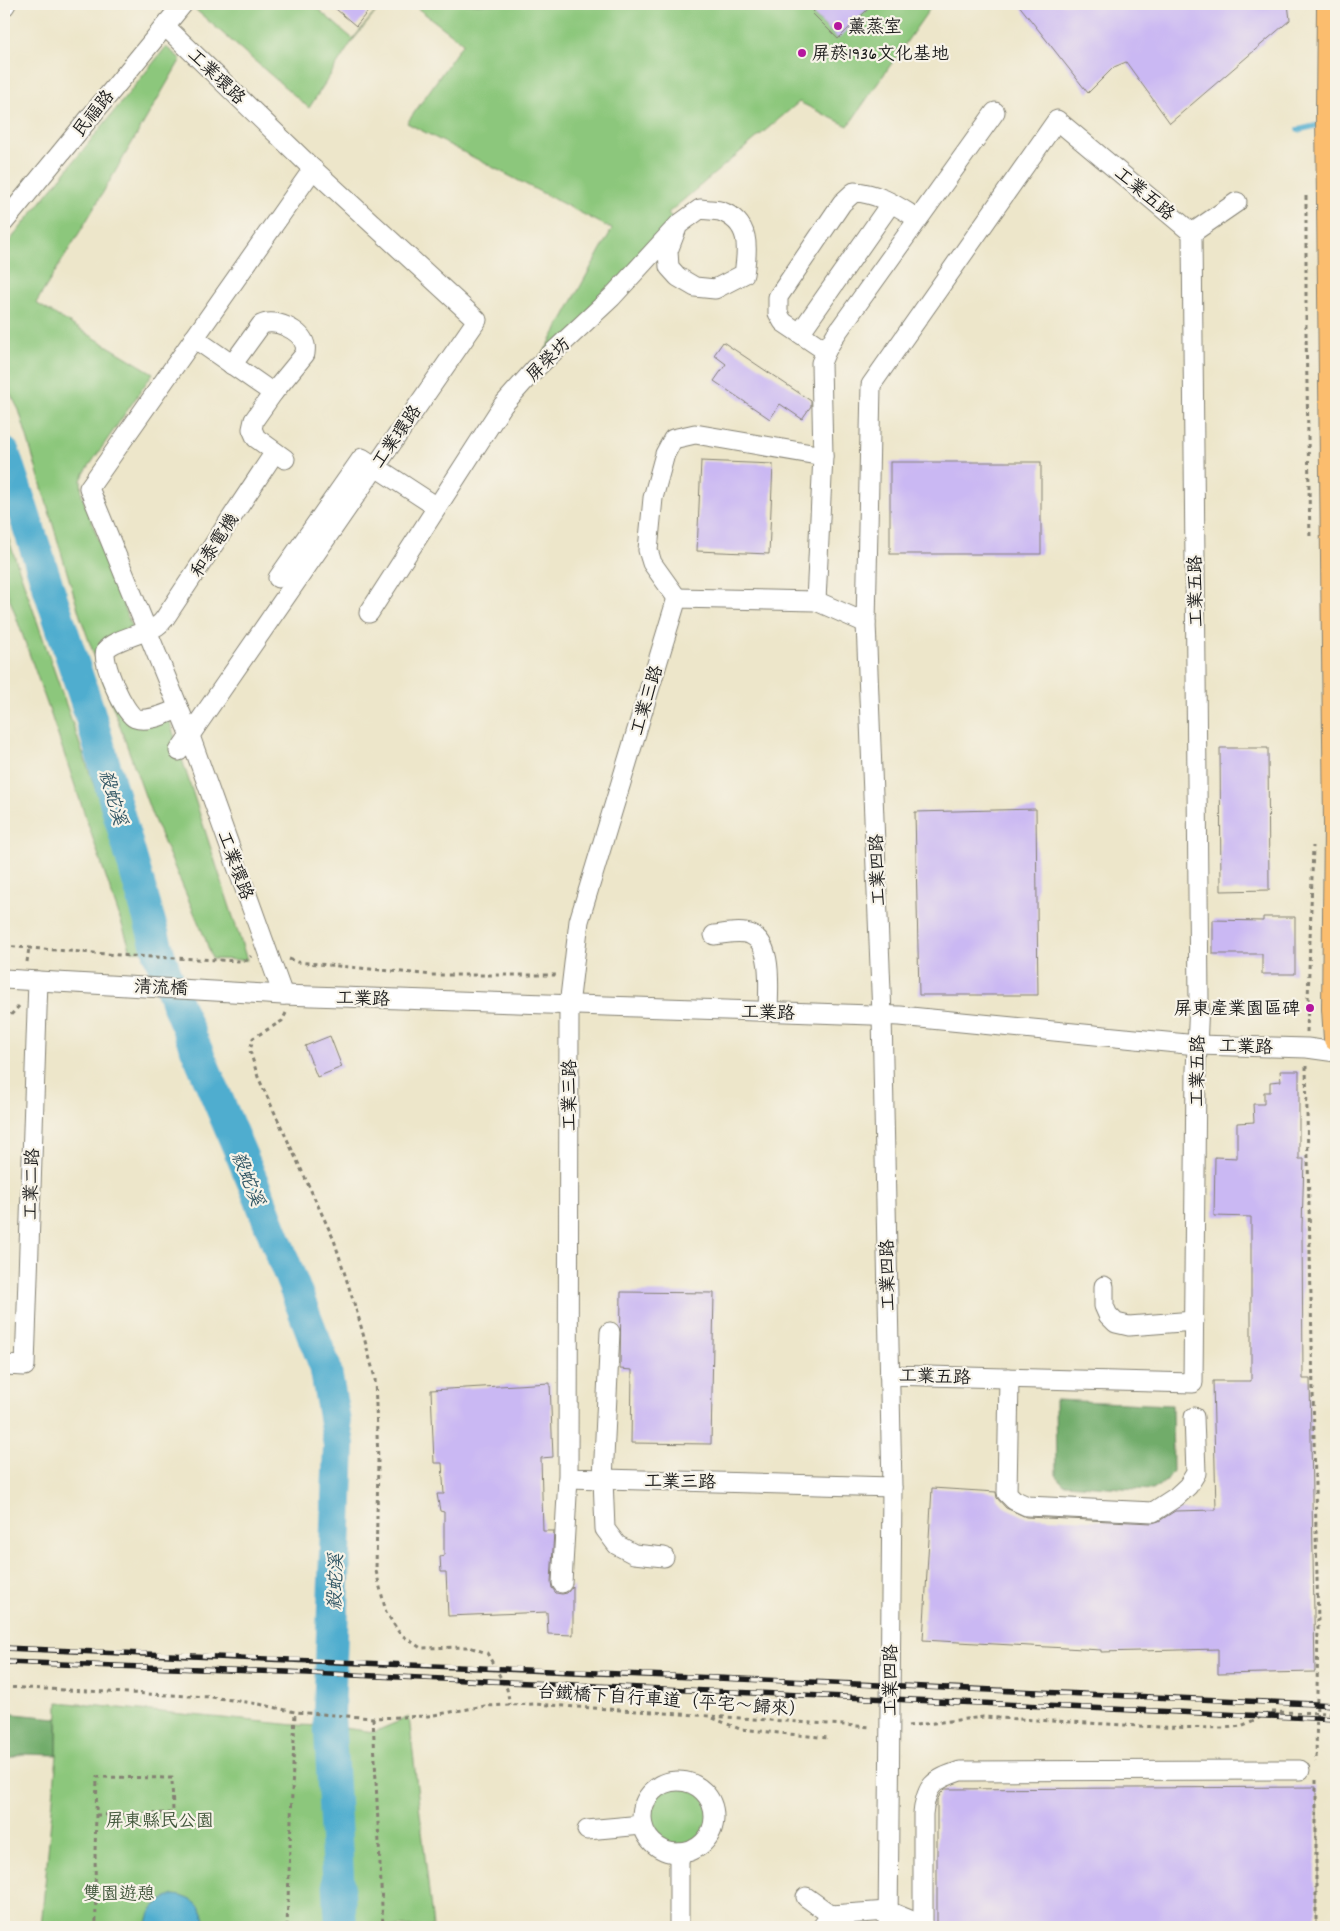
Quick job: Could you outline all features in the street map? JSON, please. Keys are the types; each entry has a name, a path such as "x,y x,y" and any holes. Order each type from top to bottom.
{"main road":[{"path":"1329,4 1328,113 1336,826 1334,1009 1336,1039"}],"street":[{"name":"民福路","path":"4,222 183,4"},
{"name":"工業環路","path":"165,26 313,169 477,320 185,743"},
{"path":"816,600 822,456 821,363 826,350 995,112"},
{"name":"工業五路","path":"866,623 871,385 1057,120 1192,232 1199,1002 1193,1383 889,1374"},
{"name":"工業環路","path":"283,995 185,743 179,709 89,488 313,169"},
{"path":"826,350 783,322 778,313 778,297 842,203 854,192 868,192 918,219"},
{"path":"1192,232 1237,202"},
{"path":"800,333 891,203"},
{"name":"屏榮坊","path":"369,613 503,405 536,369 612,297 678,225 700,209 720,212 736,221 744,230 747,246 744,274 715,289 695,287 678,276 669,267 668,251 678,225"},
{"name":"和泰電機","path":"179,709 144,720 133,718 122,703 104,659 106,650 113,644 159,626 280,455 256,438 252,429 254,420 305,354 305,345 297,334 281,323 274,321 266,322 261,324 232,365"},
{"path":"194,338 273,393"},
{"path":"822,456 695,434 673,439 665,454 654,498 648,550 652,563 677,598 816,600 866,623"},
{"path":"278,578 362,458 437,507"},
{"name":"工業三路","path":"677,598 578,921 569,1006 568,1478 892,1486"},
{"name":"工業四路","path":"866,623 882,1015 892,1486 888,1919"},
{"path":"714,934 746,932 756,937 764,946 767,959 768,1012"},
{"path":"4,980 38,981"},
{"name":"清流橋","path":"38,981 198,989"},
{"name":"工業二路","path":"4,1365 25,1366 38,981"},
{"name":"工業路","path":"198,989 283,995 569,1006 882,1015 1197,1045 1307,1048 1336,1052"},
{"path":"1104,1286 1104,1306 1116,1323 1129,1326 1194,1320"},
{"path":"610,1332 603,1479 603,1518 605,1529 617,1545 634,1554 664,1557"},
{"path":"1009,1378 1007,1493 1014,1500 1027,1506 1153,1512 1182,1492 1196,1473 1194,1417"},
{"path":"562,1583 568,1478"},
{"path":"806,1897 827,1921 888,1919 917,1924 925,1796 934,1784 944,1776 960,1771 1300,1770"},
{"path":"674,1780 686,1781 698,1786 707,1794 712,1805 714,1818 712,1830 706,1840 697,1848 687,1852 664,1851 646,1836 642,1825 645,1801 652,1791 662,1784 674,1780"},
{"path":"586,1830 642,1825"},
{"path":"678,1927 679,1853"}],"path":[{"path":"4,946 132,956 240,961 246,960 254,952 265,946 273,947 285,958 296,962 433,975 555,975 572,982"},
{"path":"283,995 286,1012 282,1021 253,1038 250,1051 258,1077 334,1240 375,1378 378,1460 376,1571 386,1612 400,1634 421,1648 469,1647 488,1653 507,1689 510,1705"},
{"name":"台鐵橋下自行車道（平宅～歸來）","path":"4,1687 211,1697 259,1704 295,1712 373,1718 428,1716 485,1706 534,1704 890,1728 982,1717 1158,1727 1224,1728 1242,1726 1272,1712 1336,1713"},
{"path":"287,1927 295,1712"},
{"path":"710,1717 740,1729 828,1738"},
{"path":"373,1718 383,1927"},
{"path":"96,1815 173,1813 172,1778 97,1777 96,1815 96,1927"}],"green space":[{"path":"189,4 312,4 353,39 382,4 353,40 309,108"},
{"path":"412,4 802,4 838,39 873,4 933,4 848,126 799,102 668,213 678,225 535,369 612,229 407,123 463,43"},
{"path":"166,47 181,59 36,303 153,373 81,480 82,496 135,636 106,650 133,718 167,713 247,960 212,959 205,938 152,815 80,616 19,410 4,382 4,248"},
{"path":"4,526 152,952 131,951 4,583"},
{"path":"1055,1400 1172,1405 1173,1471 1166,1481 1152,1490 1064,1484 1056,1475"},
{"name":"屏東縣民公園","path":"58,1702 295,1725 329,1726 374,1732 409,1717 433,1927 41,1927 57,1755"},
{"path":"4,1713 57,1718 57,1755 22,1754 4,1761"},
{"path":"678,1781 692,1784 704,1791 711,1803 714,1817 711,1831 704,1843 692,1850 678,1853 664,1850 652,1843 645,1831 642,1817 645,1803 652,1791 664,1784"}],"water":[{"name":"雙園遊憩","path":"174,1895 187,1898 197,1904 203,1914 206,1927 147,1927 149,1915 155,1906"}],"building":[{"path":"330,4 374,4 356,26"},
{"name":"薰蒸室","path":"821,4 873,4 838,39 812,13"},
{"path":"1018,4 1288,4 1290,20 1170,123 1126,62 1114,67 1088,93"},
{"path":"723,342 811,401 811,406 802,419 780,404 770,419 714,381 726,364 714,355"},
{"path":"701,461 773,464 769,554 697,551"},
{"path":"890,462 1041,462 1041,554 890,554"},
{"path":"1220,748 1268,748 1269,890 1221,891"},
{"path":"1036,809 1038,995 919,995 915,812"},
{"path":"1263,917 1295,917 1295,974 1262,974 1262,954 1213,954 1213,920 1263,921"},
{"path":"330,1036 342,1067 317,1077 305,1046"},
{"path":"1280,1071 1299,1071 1299,1159 1304,1159 1302,1227 1303,1379 1310,1379 1315,1672 1218,1674 1218,1649 1101,1652 1101,1650 923,1640 932,1488 996,1492 997,1498 1006,1508 1026,1517 1152,1523 1175,1511 1216,1510 1213,1381 1251,1381 1251,1217 1214,1216 1215,1157 1237,1158 1237,1123 1254,1122 1253,1104 1264,1104 1264,1092 1270,1092 1270,1082 1281,1081"},
{"path":"621,1292 714,1293 711,1444 631,1443 632,1370 620,1369"},
{"path":"550,1383 553,1457 541,1458 543,1531 554,1531 552,1588 556,1593 562,1594 567,1593 573,1586 573,1635 548,1634 547,1612 448,1616 446,1572 441,1572 440,1557 444,1556 444,1512 440,1511 437,1494 444,1494 442,1463 434,1463 431,1390"},
{"path":"1316,1787 1316,1927 937,1927 937,1800 945,1789"}],"waterway":[{"path":"1298,130 1323,124"},
{"name":"殺蛇溪","path":"4,453 89,711 160,957 178,1006 257,1192 325,1366 339,1445 329,1715 341,1927"}],"railway":[{"path":"4,1648 1336,1705"},
{"path":"4,1662 286,1672 1336,1719"}],"place":[{"name":"薰蒸室","path":"838,26"},
{"name":"屏菸1936文化基地","path":"802,53"},
{"name":"屏東產業園區碑","path":"1310,1008"}]}
